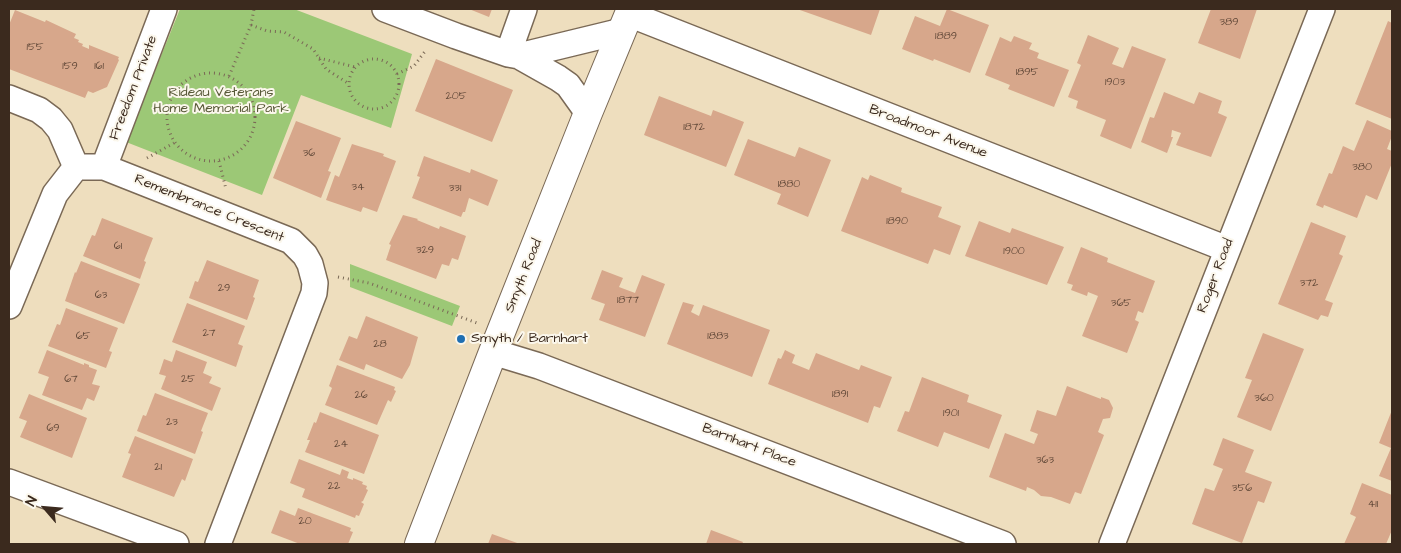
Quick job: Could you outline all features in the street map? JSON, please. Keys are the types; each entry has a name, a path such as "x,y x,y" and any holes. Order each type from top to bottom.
{"main road":[{"name":"Smyth Road","path":"419,544 497,342 628,18"}],"street":[{"name":"Freedom Private","path":"104,167 164,9"},
{"path":"385,9 513,55 558,78 568,85 588,113"},
{"path":"513,55 524,9"},
{"name":"Roger Road","path":"1112,544 1322,9"},
{"path":"513,55 628,18"},
{"name":"Broadmoor Avenue","path":"628,18 1227,250"},
{"path":"9,98 39,110 51,119 60,130 76,167 55,194 9,306"},
{"name":"Remembrance Crescent","path":"76,167 104,167 291,241 305,255 313,273 315,283 314,294 218,544"},
{"name":"Barnhart Place","path":"497,342 539,366 1003,544"},
{"path":"9,482 176,544"}],"path":[{"path":"229,76 251,25 254,9"},
{"path":"251,25 267,31 284,32 313,49 326,69 349,84"},
{"path":"397,74 414,66 425,53 437,28"},
{"path":"318,58 356,67"},
{"path":"382,60 391,66 397,74 399,82 398,91 394,99 387,105 370,109 362,106 350,93 350,75 363,61 382,60"},
{"path":"204,73 217,73 229,76 240,83 248,92 254,104 256,116 254,129 249,140 231,158 206,162 194,158 183,152 169,131 168,106 182,84 192,77 204,73"},
{"path":"313,273 369,282 497,342"}],"green space":[{"name":"Rideau Veterans Home Memorial Park","path":"180,9 294,9 412,54 391,128 301,95 262,195 126,142"},
{"path":"350,264 460,306 452,326 350,287"}],"building":[{"path":"469,9 492,9 489,17"},
{"path":"797,9 880,9 871,35"},
{"path":"947,9 989,25 970,73 902,49 915,16 940,26"},
{"path":"1211,9 1257,9 1240,59 1198,43"},
{"path":"15,10 45,22 46,20 76,34 74,38 83,44 82,46 89,49 89,45 119,57 107,87 93,93 88,91 85,98 9,69 9,25"},
{"path":"1388,21 1392,23 1392,119 1355,104"},
{"path":"1088,35 1119,48 1112,64 1123,68 1132,46 1166,59 1131,149 1100,136 1106,120 1076,108 1078,101 1068,97 1081,65 1077,63"},
{"path":"1014,36 1032,43 1029,49 1039,53 1037,58 1069,70 1054,107 1008,89 1010,85 985,75 1000,37 1011,42"},
{"path":"436,59 513,90 492,142 415,111"},
{"path":"1164,92 1194,104 1199,92 1222,101 1218,113 1227,117 1211,157 1176,145 1181,133 1172,130 1171,137 1173,137 1167,153 1141,142 1150,117 1154,118"},
{"path":"659,96 711,116 713,110 744,122 726,167 644,135"},
{"path":"1367,120 1392,131 1387,149 1392,151 1392,163 1377,200 1366,195 1357,218 1324,205 1323,208 1316,205 1329,173 1332,174 1343,146 1354,151"},
{"path":"296,121 341,138 328,171 331,172 321,198 273,178"},
{"path":"748,139 795,157 799,147 831,160 808,217 777,204 781,194 734,175"},
{"path":"352,144 384,154 383,156 396,161 377,212 363,207 361,212 326,200 335,175 339,177"},
{"path":"424,156 470,173 471,169 498,180 488,206 469,198 465,212 463,212 461,217 412,198 420,177 417,176"},
{"path":"870,175 902,188 901,192 942,207 938,217 961,226 950,255 934,249 928,264 841,231 862,177 868,180"},
{"path":"403,215 418,219 439,229 440,226 466,236 458,260 452,258 449,266 442,264 436,279 386,260 391,245 389,244"},
{"path":"102,218 153,238 144,261 146,262 140,279 83,256 92,235 95,236"},
{"path":"979,221 1010,233 1012,228 1064,247 1047,285 965,256"},
{"path":"1311,222 1346,236 1339,254 1343,256 1325,300 1333,303 1328,317 1321,315 1318,320 1278,304"},
{"path":"1081,247 1108,258 1107,262 1155,281 1143,313 1138,311 1135,320 1139,322 1127,353 1082,336 1098,296 1088,292 1087,296 1071,290 1073,285 1067,283"},
{"path":"207,260 259,280 247,320 189,298 195,281 198,282"},
{"path":"81,261 140,284 124,324 65,301"},
{"path":"602,270 623,278 619,287 635,293 642,275 665,284 645,337 599,320 605,304 591,299"},
{"path":"683,302 694,305 691,312 699,316 703,305 770,330 752,377 667,344"},
{"path":"187,303 245,326 238,344 243,346 236,367 172,342"},
{"path":"66,308 118,328 109,351 112,352 106,368 48,346 57,324 60,325"},
{"path":"366,316 418,337 410,365 402,379 366,364 364,370 339,360 349,336 357,339"},
{"path":"1263,333 1304,349 1271,431 1237,417 1252,380 1245,378"},
{"path":"47,350 84,365 84,363 89,365 89,367 97,370 92,384 100,386 94,401 87,398 82,410 42,395 49,377 38,373"},
{"path":"176,350 207,362 203,373 212,377 209,383 221,388 212,411 161,389 166,376 159,374 164,359 172,362"},
{"path":"785,350 795,355 792,363 809,370 816,353 859,370 861,365 892,377 880,408 874,406 868,423 768,384 778,358 781,359"},
{"path":"337,365 395,387 394,390 396,391 391,402 388,400 377,425 325,405 332,388 329,386"},
{"path":"922,377 969,395 967,402 1002,415 989,449 944,432 938,447 897,431 905,411 909,412"},
{"path":"1067,386 1101,399 1101,397 1109,400 1113,408 1110,418 1103,419 1098,432 1104,435 1081,494 1075,492 1070,504 1051,497 1041,496 1027,487 1026,491 989,477 1005,433 1034,444 1038,434 1030,431 1037,410 1056,416"},
{"path":"155,393 208,413 195,454 137,431 143,415 146,416"},
{"path":"29,394 87,418 72,458 20,437 27,421 19,418"},
{"path":"1392,410 1392,481 1379,476 1391,448 1379,443"},
{"path":"320,412 379,435 364,474 305,452 310,440 307,440"},
{"path":"135,436 193,459 185,481 182,479 174,497 122,477 131,454 128,453"},
{"path":"1223,438 1254,450 1245,472 1272,482 1264,503 1258,501 1242,543 1192,524 1205,488 1214,491 1223,469 1213,465"},
{"path":"299,459 340,475 342,469 349,472 347,478 363,482 362,484 367,486 366,489 368,490 361,502 364,504 359,516 356,515 355,518 302,497 305,489 290,483"},
{"path":"1362,483 1392,495 1392,530 1386,544 1344,544 1356,517 1350,514"},
{"path":"298,508 351,528 350,531 353,532 348,544 300,544 271,533 280,510 295,516"},
{"path":"711,530 743,542 742,544 706,544"},
{"path":"492,534 520,544 488,544"}],"place":[{"name":"Smyth / Barnhart","path":"461,339"}]}
